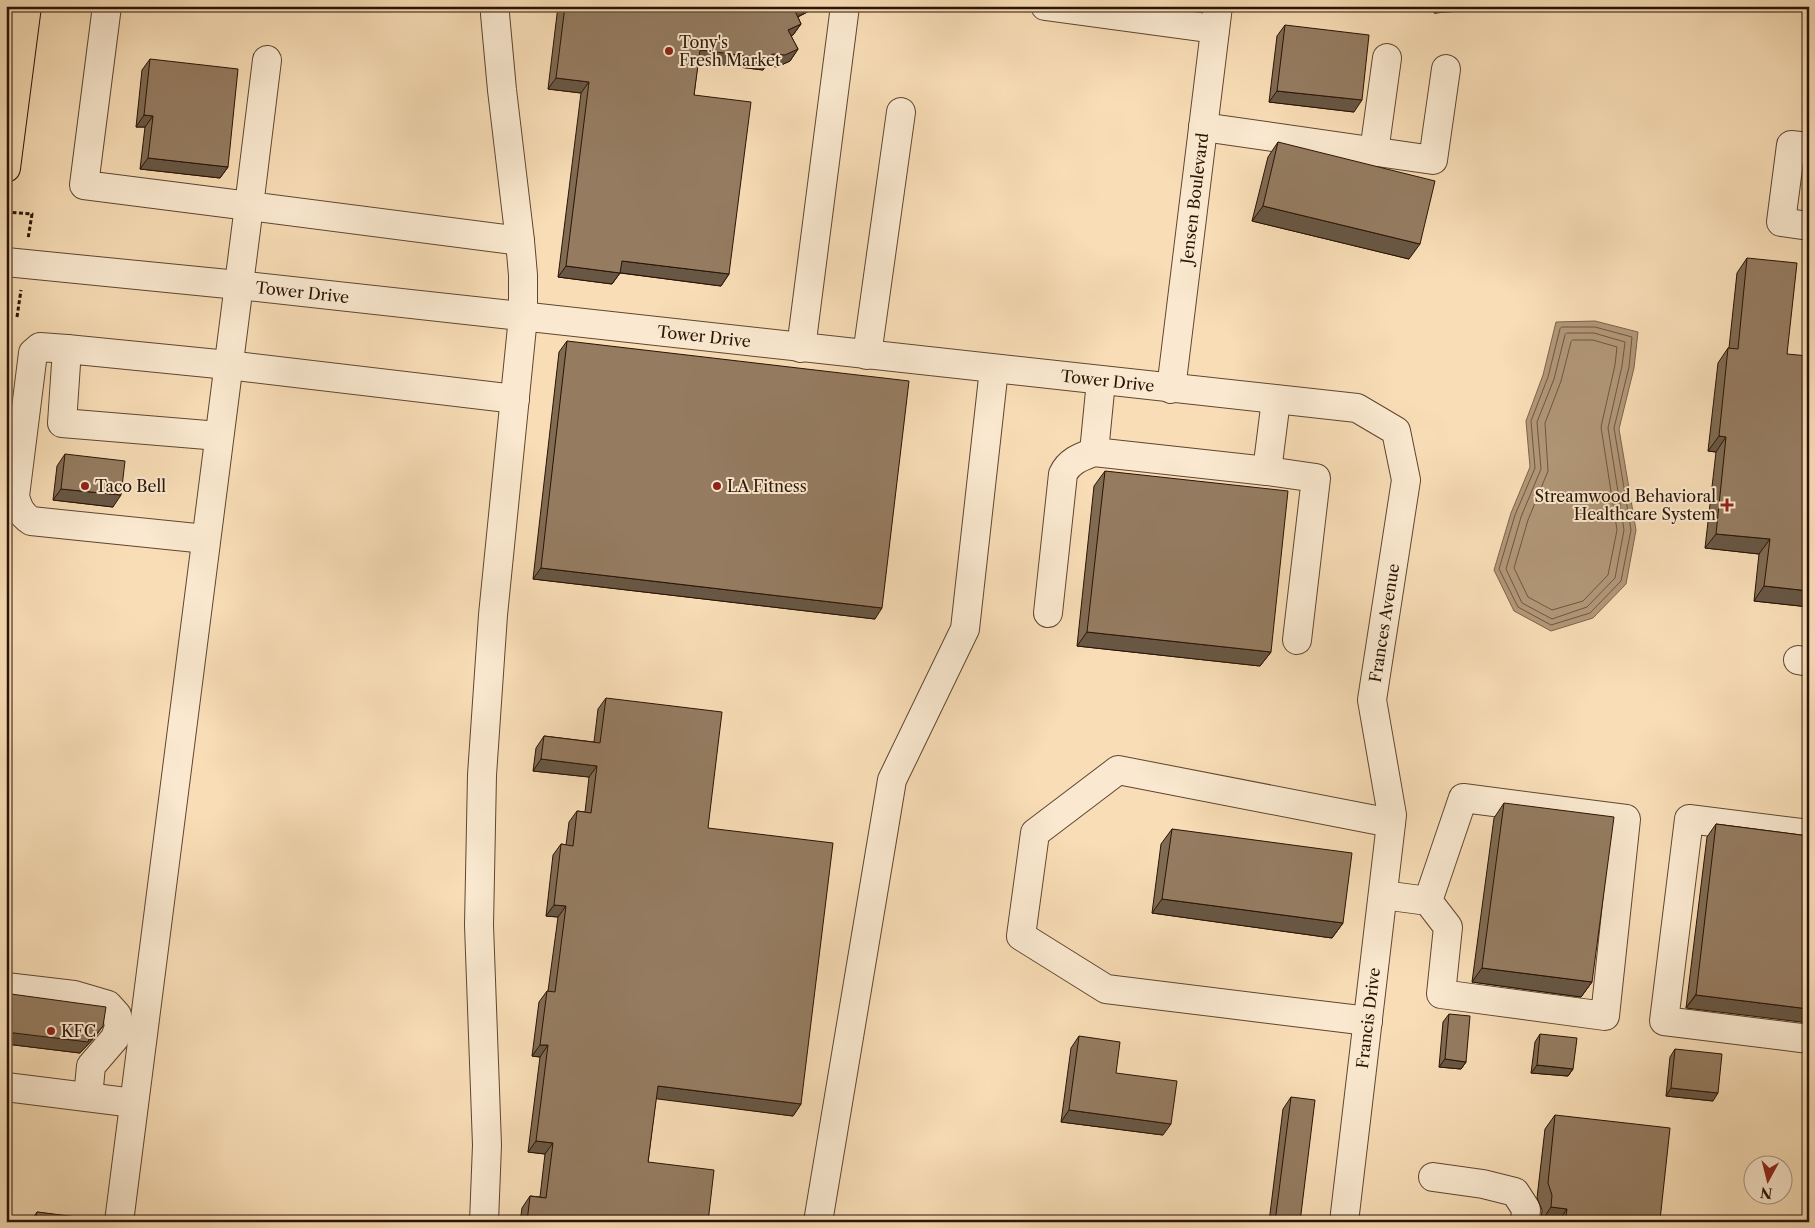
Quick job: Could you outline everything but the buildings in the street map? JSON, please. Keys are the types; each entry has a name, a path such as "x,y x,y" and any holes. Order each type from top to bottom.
{"main road":[{"path":"6,168 27,6"}],"street":[{"path":"108,6 84,185 520,241"},
{"path":"484,1222 487,1145 479,924 482,775 493,615 523,317 523,275 520,241 502,90 495,6"},
{"path":"801,348 845,6"},
{"path":"1045,6 1216,18"},
{"name":"Jensen Boulevard","path":"1171,389 1216,18"},
{"path":"1374,152 1387,58"},
{"path":"119,1222 267,60"},
{"path":"1203,128 1433,160 1446,69"},
{"path":"867,355 901,112"},
{"path":"1809,147 1791,145 1781,222 1809,226"},
{"name":"Tower Drive","path":"6,262 1357,408 1396,431"},
{"path":"206,539 31,521 22,515 15,496 33,353 40,347 67,349 228,365 515,399"},
{"path":"67,349 62,423 219,436"},
{"path":"818,1222 892,780 965,629 994,369"},
{"path":"1094,452 1102,381"},
{"path":"1267,470 1276,400"},
{"name":"Frances Avenue","path":"1391,819 1372,700 1406,480 1396,431"},
{"path":"1048,613 1063,474 1072,462 1094,452 1267,470 1316,478 1297,640"},
{"path":"1368,1021 1106,989 1021,936 1035,833 1118,770 1391,819"},
{"path":"1382,895 1428,901 1448,927 1441,994 1605,1016 1626,819 1463,798 1428,901"},
{"name":"Francis Drive","path":"1344,1222 1391,819"},
{"path":"1809,834 1689,819 1664,1022 1809,1039"},
{"path":"6,987 74,995 108,1005 117,1015 119,1027 115,1038 91,1066 88,1097"},
{"path":"6,1087 134,1103"},
{"path":"1433,1176 1483,1184 1515,1192 1526,1209 1525,1222"}],"path":[{"path":"6,212 32,214"}],"water":[{"path":"1595,321 1638,332 1634,368 1619,429 1636,530 1626,584 1593,618 1551,631 1514,611 1494,570 1511,513 1530,467 1526,421 1543,375 1556,322"}],"place":[{"name":"Tony's Fresh Market","path":"669,51"},
{"name":"Taco Bell","path":"85,486"},
{"name":"LA Fitness","path":"717,486"},
{"name":"Streamwood Behavioral Healthcare System","path":"1727,505"},
{"name":"KFC","path":"51,1031"}]}
